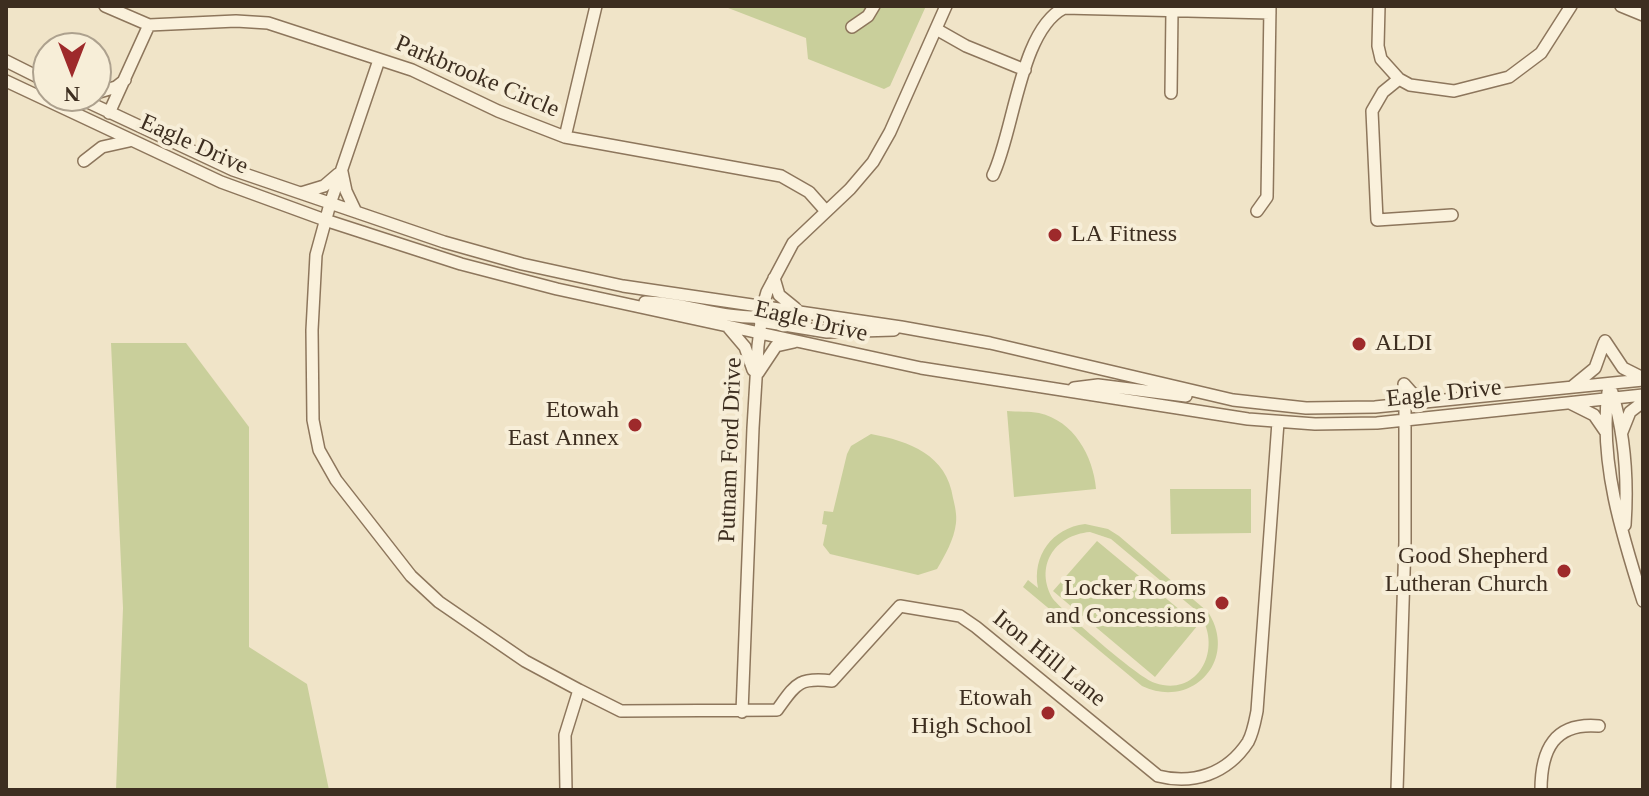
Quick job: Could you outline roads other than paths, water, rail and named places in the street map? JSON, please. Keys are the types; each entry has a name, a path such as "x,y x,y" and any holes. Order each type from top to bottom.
{"street":[{"name":"Parkbrooke Circle","path":"105,6 149,25 236,21 268,23 430,77 498,111 565,137 781,176 809,192 825,210"},
{"path":"565,137 596,6"},
{"path":"852,27 868,16 874,6"},
{"name":"Putnam Ford Drive","path":"742,712 761,319 774,278 793,243 850,189 873,162 890,132 946,6"},
{"path":"1379,6 1378,46 1381,59 1399,79 1410,85 1454,91 1509,77 1541,53 1571,6"},
{"path":"1621,6 1643,15"},
{"path":"993,175 1002,157 1025,70 1046,20 1064,8 1270,10 1267,197 1257,211"},
{"path":"1171,93 1172,10"},
{"path":"109,113 149,25"},
{"path":"936,29 966,46 1025,70"},
{"name":"Iron Hill Lane","path":"379,60 316,255 312,330 313,420 319,450 336,480 411,576 439,602 525,661 621,711 777,710 796,684 809,678 832,681 900,606 960,616 1158,776 1180,782 1218,770 1236,757 1250,739 1257,711 1278,422"},
{"path":"6,61 32,74"},
{"path":"112,88 125,79"},
{"path":"1399,79 1383,92 1372,111 1377,220 1452,215"},
{"name":"Eagle Drive","path":"6,81 192,171 325,220 506,277 724,325 803,312 910,328 1031,352 1233,400 1318,408 1405,404 1643,379"},
{"name":"Eagle Drive","path":"109,113 218,164 444,242 551,271 761,319 796,341 921,368 1278,422 1348,424 1405,420 1643,395"},
{"path":"84,161 102,147 130,141"},
{"path":"296,193 324,186 342,171 346,191 356,212"},
{"path":"774,278 779,295 803,312"},
{"path":"624,303 669,303 827,332 880,332 910,328"},
{"path":"724,325 745,347 756,377"},
{"path":"756,377 776,346 796,341"},
{"path":"1571,387 1595,368 1604,341 1623,368 1643,379"},
{"path":"1610,383 1606,432 1610,469 1624,536 1643,601"},
{"path":"1404,384 1412,393 1429,401"},
{"path":"1065,391 1098,385 1186,396"},
{"path":"1611,398 1622,432 1627,505 1624,536"},
{"path":"1622,432 1630,412 1643,402"},
{"path":"1569,403 1594,415 1606,432"},
{"path":"1397,790 1405,542 1405,404"},
{"path":"566,790 565,735 579,690"},
{"path":"1541,790 1541,766 1552,742 1577,725 1599,726"}],"place":[{"name":"LA Fitness","path":"1055,235"},
{"name":"ALDI","path":"1359,344"},
{"name":"Etowah East Annex","path":"635,425"},
{"name":"Good Shepherd Lutheran Church","path":"1564,571"},
{"name":"Locker Rooms and Concessions","path":"1222,603"},
{"name":"Etowah High School","path":"1048,713"}]}
